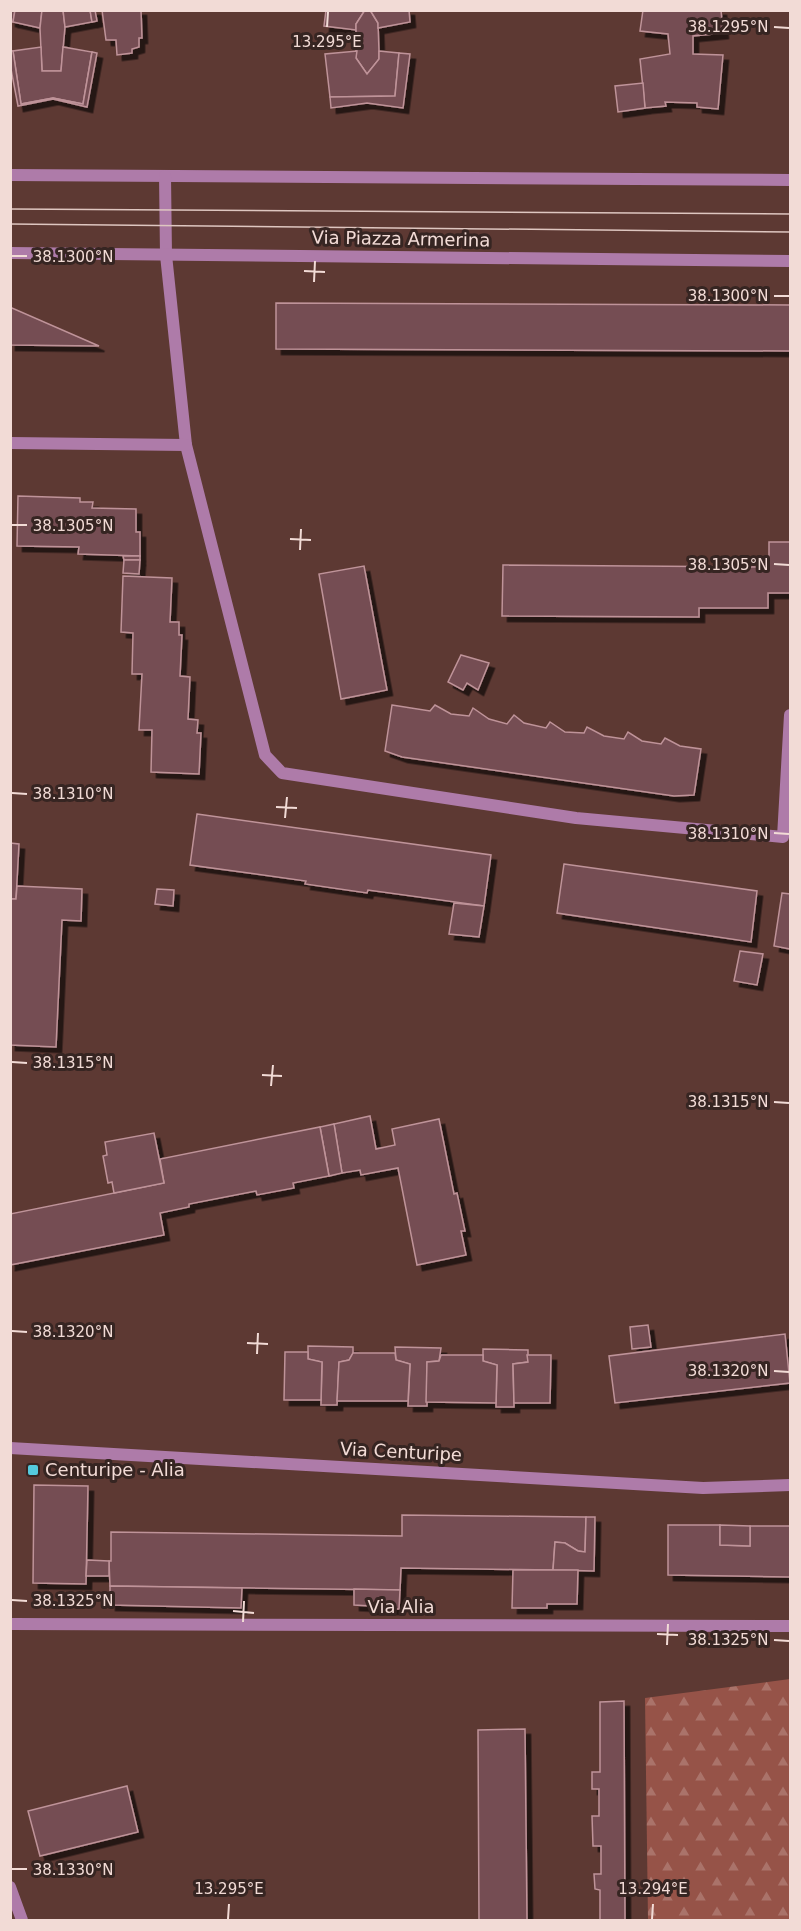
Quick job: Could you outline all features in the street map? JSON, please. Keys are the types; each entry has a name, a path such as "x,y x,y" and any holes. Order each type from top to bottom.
{"street":[{"path":"10,175 790,180"},
{"path":"165,176 166,255 186,445 265,755 282,772 576,818 783,837 790,715"},
{"name":"Via Piazza Armerina","path":"10,254 790,261"},
{"path":"10,443 186,445"},
{"name":"Via Centuripe","path":"10,1448 703,1488 790,1485"},
{"name":"Via Alia","path":"10,1624 790,1626"},
{"path":"10,1887 22,1920"}],"green space":[{"path":"790,1679 790,1920 648,1920 645,1698"}],"building":[{"path":"10,10 15,10 13,22 10,21"},
{"path":"15,10 42,10 40,28 13,22"},
{"path":"42,10 63,10 65,27 61,71 42,71 40,28"},
{"path":"63,10 90,10 92,22 65,27"},
{"path":"90,10 95,10 97,21 92,22"},
{"path":"102,10 141,10 142,38 139,38 139,47 132,49 132,53 117,55 116,40 106,40"},
{"path":"326,10 365,10 356,24 356,30 324,26"},
{"path":"365,10 370,10 378,23 379,51 379,59 367,74 356,58 356,24"},
{"path":"370,10 409,10 410,22 378,28 378,23"},
{"path":"643,10 721,10 723,33 693,36 693,54 723,55 718,109 697,107 697,103 665,102 666,106 645,108 640,59 670,54 668,34 640,31"},
{"path":"41,47 42,71 61,71 63,47 92,52 83,104 53,98 21,104 13,51"},
{"path":"10,51 13,51 21,104 53,98 83,104 92,52 97,53 87,107 53,99 18,106 10,64"},
{"path":"357,51 356,58 367,74 379,59 379,51 399,53 395,96 330,97 325,54"},
{"path":"399,53 410,54 403,108 367,103 331,108 330,97 395,96"},
{"path":"643,83 645,108 618,112 615,86"},
{"path":"276,303 790,305 790,351 276,349"},
{"path":"10,308 12,308 99,346 10,345"},
{"path":"18,496 80,498 80,502 93,502 92,508 136,509 136,532 140,532 140,556 78,554 79,547 17,546"},
{"path":"769,542 790,542 790,593 768,593 768,608 699,608 699,617 502,616 503,565 769,567"},
{"path":"123,556 140,556 140,560 124,560"},
{"path":"124,560 140,560 139,574 123,573"},
{"path":"364,566 387,690 341,699 319,574"},
{"path":"123,576 172,578 170,622 179,622 179,635 182,635 180,676 190,677 188,719 198,720 197,733 201,733 199,774 151,772 152,730 139,730 142,674 132,674 133,633 121,632"},
{"path":"461,655 489,663 478,690 467,683 463,690 448,682"},
{"path":"392,705 430,711 435,705 451,714 469,716 473,708 489,719 507,724 514,715 524,723 546,728 550,722 565,732 584,733 587,727 604,736 624,739 628,732 642,741 661,744 665,738 680,746 701,749 694,795 674,796 402,757 385,751"},
{"path":"197,814 491,855 484,906 368,890 367,893 305,884 306,881 190,865"},
{"path":"10,843 19,844 16,899 10,899"},
{"path":"564,864 757,891 751,942 557,913"},
{"path":"17,886 82,889 81,921 62,920 56,1047 10,1045 10,899 16,899"},
{"path":"157,889 174,890 173,906 155,904"},
{"path":"782,893 790,894 790,949 774,946"},
{"path":"454,903 484,906 479,937 449,934"},
{"path":"740,951 763,954 757,985 734,981"},
{"path":"370,1116 376,1149 395,1145 392,1129 439,1119 454,1194 457,1193 465,1231 461,1231 466,1255 417,1265 398,1168 361,1175 360,1170 342,1173 334,1124"},
{"path":"334,1124 342,1173 329,1176 320,1127"},
{"path":"320,1127 329,1176 293,1183 294,1188 257,1195 256,1191 189,1204 189,1207 160,1213 164,1235 10,1265 10,1214 164,1183 160,1159"},
{"path":"154,1133 164,1183 114,1193 112,1182 108,1183 103,1156 107,1155 105,1142"},
{"path":"648,1325 651,1347 632,1349 630,1327"},
{"path":"785,1334 790,1383 615,1403 609,1356"},
{"path":"308,1346 353,1347 349,1360 339,1362 337,1405 321,1405 322,1362 308,1359"},
{"path":"395,1347 441,1348 439,1361 427,1362 427,1406 408,1406 410,1364 396,1360"},
{"path":"483,1349 528,1350 528,1362 513,1364 514,1407 496,1407 497,1365 483,1361"},
{"path":"285,1352 308,1352 308,1359 322,1362 321,1400 284,1400"},
{"path":"353,1353 395,1353 396,1360 410,1364 408,1401 337,1401 339,1362 349,1360"},
{"path":"441,1355 483,1355 483,1361 497,1365 496,1403 426,1402 427,1362 439,1361"},
{"path":"527,1355 551,1355 550,1403 514,1403 513,1364 528,1362"},
{"path":"34,1485 88,1486 86,1584 33,1583"},
{"path":"402,1515 586,1517 585,1552 578,1551 565,1543 555,1542 553,1570 401,1568 400,1590 110,1586 111,1532 402,1536"},
{"path":"586,1517 595,1517 594,1571 553,1570 555,1542 565,1543 578,1551 585,1552"},
{"path":"668,1525 720,1525 720,1545 750,1546 750,1526 790,1526 790,1577 668,1575"},
{"path":"720,1525 750,1526 750,1546 720,1545"},
{"path":"87,1560 109,1561 109,1576 86,1576"},
{"path":"513,1570 578,1570 577,1604 547,1604 547,1608 512,1608"},
{"path":"110,1586 242,1588 241,1608 110,1605"},
{"path":"354,1589 400,1590 399,1609 371,1609 371,1606 354,1605"},
{"path":"624,1701 625,1920 600,1920 600,1890 595,1889 594,1874 601,1874 601,1846 593,1846 592,1816 599,1816 599,1789 592,1789 592,1772 600,1772 600,1702"},
{"path":"525,1729 527,1920 479,1920 478,1730"},
{"path":"127,1786 138,1832 40,1856 28,1811"}],"tram line":[{"path":"10,209 790,214"},
{"path":"10,224 790,232"}],"place":[{"name":"Centuripe - Alia","path":"33,1470"}]}
